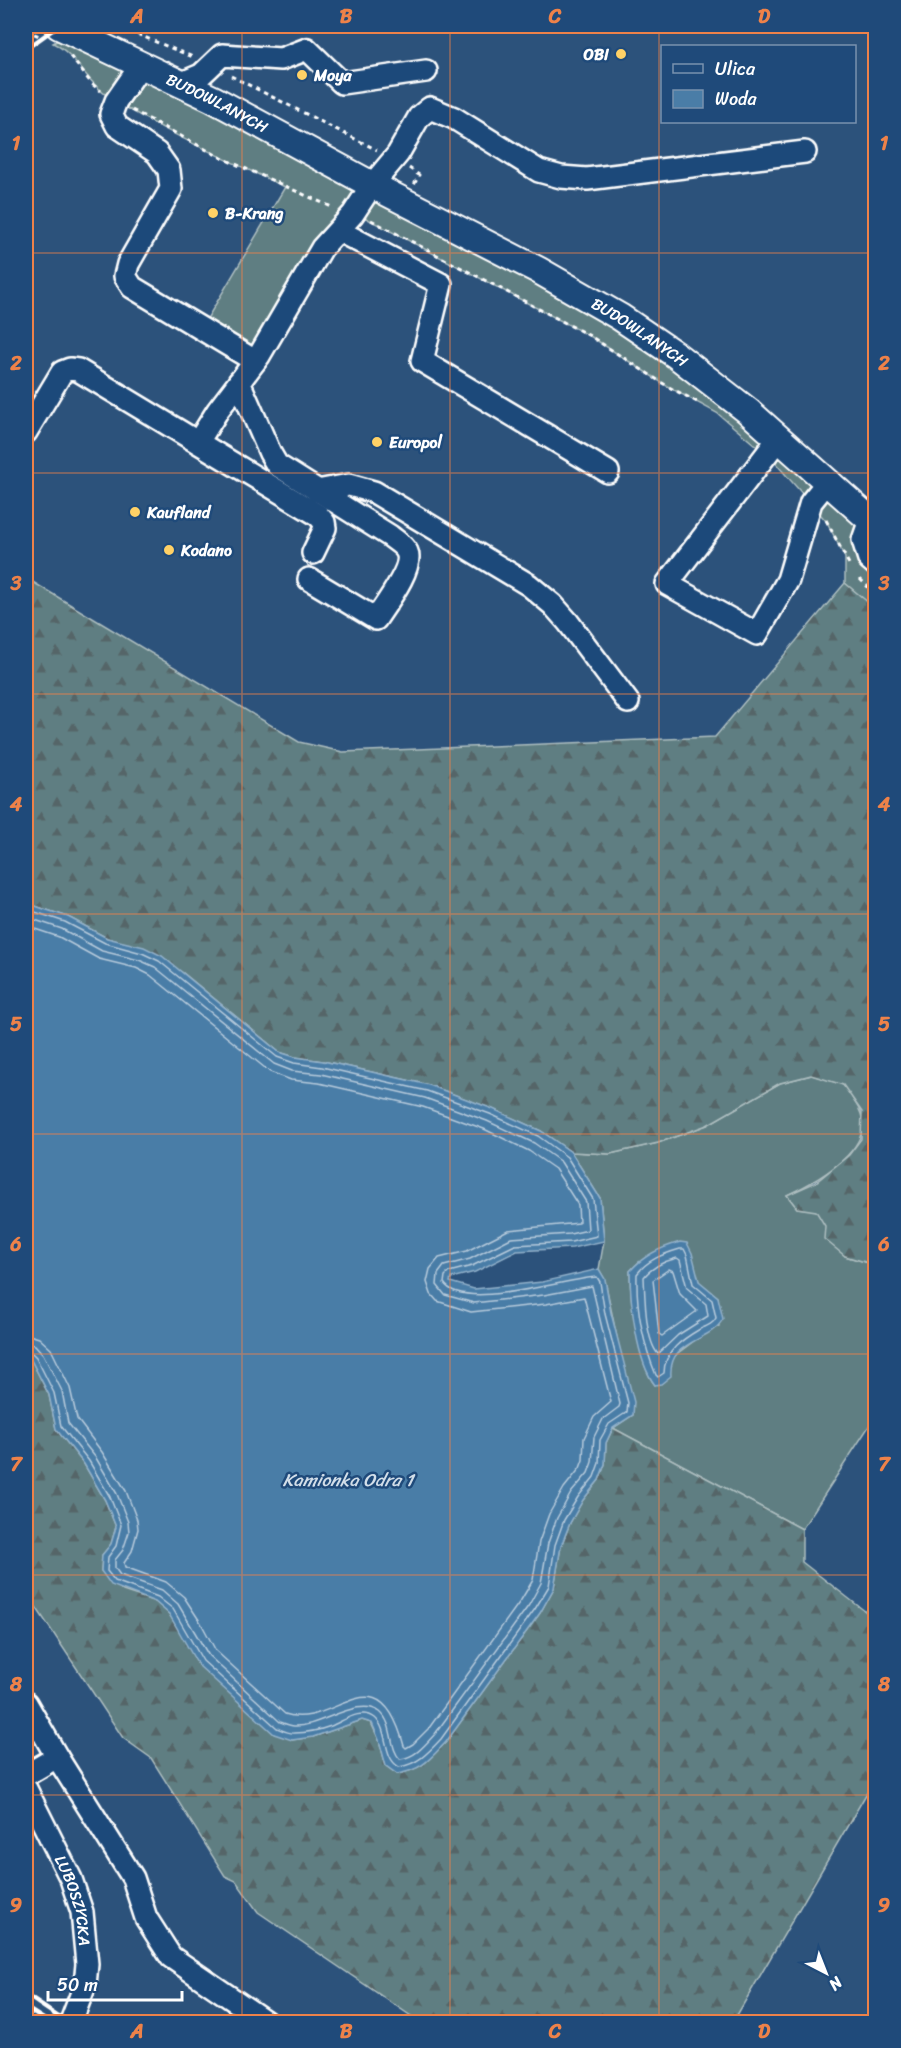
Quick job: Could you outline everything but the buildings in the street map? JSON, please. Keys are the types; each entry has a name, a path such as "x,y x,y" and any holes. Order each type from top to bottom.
{"main road":[{"name":"BUDOWLANYCH","path":"59,26 182,83 372,185 538,270 620,317 676,355 779,438 873,522"}],"street":[{"path":"182,83 201,75 216,61 281,59 307,49 342,83 426,71"},
{"path":"141,64 116,101 111,114 117,126 157,153 169,170 171,189 128,264 125,276 132,286 255,361"},
{"path":"198,442 218,410 255,361 322,248 339,231 394,159 419,117 430,108 454,118 539,171 561,177 587,178 805,152"},
{"path":"339,231 441,284 422,361 608,472"},
{"path":"26,432 62,372 70,369 78,370 318,516 326,528 313,553"},
{"path":"239,382 277,465 403,546 408,553 405,573 376,619 309,579"},
{"path":"779,438 667,584 757,634 788,580 811,502 828,482"},
{"path":"316,491 349,485 374,492 529,585 553,605 568,622 628,702"},
{"path":"873,522 863,540 869,559 876,565"},
{"path":"26,1703 133,1878 146,1918 171,1957 266,2022"},
{"path":"26,1775 57,1757"},
{"name":"LUBOSZYCKA","path":"26,1789 71,1879 82,1912 87,1964 84,1985 72,2019"}],"path":[{"path":"104,28 117,26 177,50 216,61 394,159"},
{"path":"26,29 30,32"}],"green space":[{"path":"72,32 620,317 875,525 875,609 845,583 845,558 827,522 772,459 717,413 667,386 590,336 364,217 353,214 259,356 201,329 285,187 173,133 109,97 94,84 69,54 53,43"},
{"path":"26,578 299,742 343,752 715,737 845,583 876,609 875,1265 845,1256 824,1239 825,1226 816,1211 797,1208 787,1195 816,1182 849,1155 861,1139 862,1112 843,1085 811,1075 780,1083 707,1125 658,1143 610,1154 571,1152 541,1131 429,1085 279,1052 183,973 124,943 107,938 68,917 26,903"},
{"path":"812,1075 828,1079 843,1085 856,1104 862,1119 861,1134 854,1147 829,1171 787,1195 797,1208 816,1210 845,1256 876,1265 875,1417 802,1529 613,1428 633,1415 605,1280 599,1269 604,1241 600,1198 571,1152 610,1154 658,1143 707,1125 780,1083","holes":["639,1262 696,1271 699,1282 718,1297 719,1326 702,1335 674,1356 655,1385 644,1363 640,1347 633,1314 630,1271"]},
{"path":"26,1355 31,1360 49,1395 56,1429 84,1464 105,1500 116,1527 111,1544 102,1555 101,1571 123,1591 156,1602 169,1614 182,1634 292,1740 313,1737 362,1720 371,1723 379,1740 386,1766 397,1774 419,1767 446,1742 540,1613 554,1588 561,1546 570,1523 583,1500 599,1480 605,1464 606,1443 613,1428 802,1529 802,1562 875,1619 875,1779 733,2022 420,2022 258,1912 236,1881 225,1876 151,1758 123,1738 26,1592"}],"water":[{"name":"Kamionka Odra 1","path":"26,903 68,917 107,938 144,947 162,956 279,1052 429,1085 493,1109 541,1131 571,1152 600,1198 604,1241 572,1248 517,1251 475,1272 451,1278 450,1282 474,1289 542,1282 599,1269 605,1279 611,1313 634,1402 633,1415 613,1428 606,1443 605,1464 599,1480 583,1500 570,1523 561,1546 554,1588 540,1613 446,1742 430,1759 413,1770 397,1774 386,1766 372,1723 362,1720 313,1737 292,1740 274,1734 198,1665 169,1614 155,1602 111,1585 101,1571 102,1555 111,1544 116,1527 105,1500 84,1464 56,1429 49,1395 31,1360 26,1355"},
{"path":"680,1242 687,1243 692,1253 699,1281 718,1297 723,1319 709,1333 683,1348 676,1355 672,1364 671,1376 661,1384 655,1385 643,1361 635,1330 630,1271 653,1253"}],"railway":[{"path":"26,49 58,26"},
{"path":"26,1995 66,2022"},
{"path":"26,2008 48,2022"}],"place":[{"name":"OBI","path":"621,54"},
{"name":"Moya","path":"302,75"},
{"name":"B-Krang","path":"213,213"},
{"name":"Europol","path":"377,442"},
{"name":"Kaufland","path":"135,512"},
{"name":"Kodano","path":"169,550"}]}
